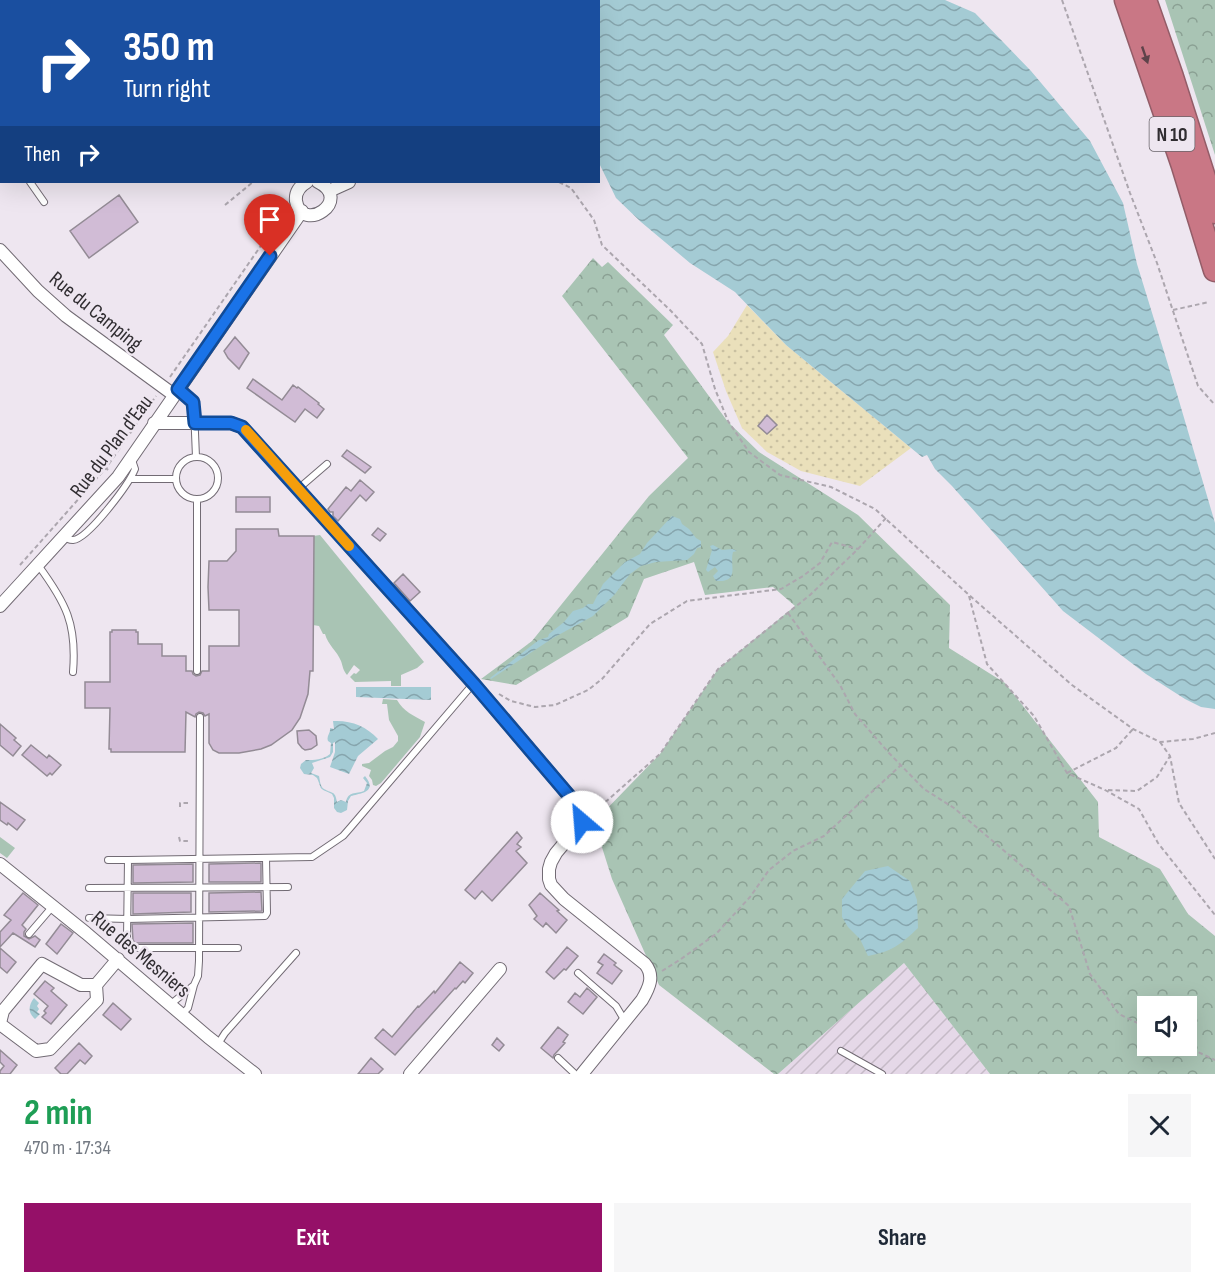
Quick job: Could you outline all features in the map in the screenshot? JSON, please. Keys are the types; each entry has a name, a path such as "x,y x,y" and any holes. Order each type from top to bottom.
{"highway":[{"name":"N 10","path":"1126,0 1183,166 1215,270"},
{"name":"N 10","path":"1145,0 1215,212"}],"street":[{"path":"306,183 298,189 296,194 297,204 308,215 320,214 330,201 329,191 320,183"},
{"path":"329,191 347,183"},
{"name":"Rue du Plan d'Eau","path":"1,602 38,565 117,477 302,211"},
{"name":"Rue du Camping","path":"0,250 38,291 66,316 163,387 176,392"},
{"path":"154,423 231,423 242,427 474,684 577,805 582,814 582,822 551,862 549,870 551,885 645,964 649,969 651,981 647,992 582,1074"},
{"name":"Rue des Mesniers","path":"1,867 53,906 217,1045 255,1074"},
{"path":"96,985 81,985 42,964 3,1011 0,1024 36,1051 51,1049 97,1000 96,985 118,959"},
{"path":"410,1074 500,969"}],"lane":[{"path":"31,183 44,202"},
{"path":"176,392 193,402 196,457"},
{"path":"64,536 74,540 84,535 122,493 135,470 131,456"},
{"path":"196,457 209,461 217,471 218,478 214,490 204,498 197,500 184,495 179,490 176,479 177,471 184,461 196,457"},
{"path":"298,490 327,464"},
{"path":"131,479 176,479"},
{"path":"197,500 197,671"},
{"path":"38,565 57,591 68,615 75,652 73,672"},
{"path":"108,860 312,857 343,836 474,684"},
{"path":"182,1014 188,1008 198,976 200,717"},
{"path":"89,918 265,916 267,913 266,858"},
{"path":"128,860 127,938 131,947 238,948"},
{"path":"89,888 288,887"},
{"path":"29,934 53,906"},
{"path":"217,1045 296,953"},
{"path":"578,973 616,1006 625,1021"},
{"path":"171,1004 194,985"},
{"path":"841,1051 882,1074"},
{"path":"558,1058 576,1074"}],"path":[{"path":"1062,0 1157,263 1198,386 1215,405"},
{"path":"225,205 252,183"},
{"path":"561,183 571,188 594,220 602,245 702,344 715,389 728,421 749,452 780,475 831,487 875,509 1072,685 1133,729 1160,742 1170,756 1179,803 1215,859"},
{"path":"15,571 106,468 269,234 280,242"},
{"path":"1173,310 1209,302"},
{"path":"106,468 117,477"},
{"path":"582,822 660,754 718,669 810,595 858,549 886,518"},
{"path":"492,690 511,701 535,707 555,705 588,690 602,679 650,624 687,601 781,589 820,563 832,542 858,549"},
{"path":"969,595 987,664 1034,716 1067,772 1139,809 1158,843 1215,915"},
{"path":"788,613 840,685 855,714 924,789 954,808 1069,906 1090,974 1119,1014 1137,1023"},
{"path":"1067,772 1116,748 1133,729"},
{"path":"1160,742 1192,739 1215,733"},
{"path":"1105,790 1137,791 1157,777 1170,756"},
{"path":"650,974 665,970 716,934 750,897 769,870 793,851 824,836 901,765"},
{"path":"180,807 180,803 199,803"},
{"path":"179,837 180,841 199,842"},
{"path":"1197,1052 1215,1060"}],"shaded area":[{"path":"904,963 990,1074 778,1074"}],"green space":[{"path":"1165,0 1215,0 1215,155"},
{"path":"593,258 602,267 608,262 673,325 664,335 728,422 759,452 858,515 950,605 949,648 1005,683 1098,802 1099,837 1160,869 1188,914 1215,936 1215,1074 990,1074 904,963 778,1074 774,1074 659,985 612,879 594,822 660,754 718,669 795,606 773,587 705,595 694,562 644,579 628,617 516,685 481,679 532,641 649,496 688,458 562,296"},
{"path":"320,535 424,662 401,675 401,686 391,686 391,681 355,682 350,677 360,670 354,665 347,675 325,634 319,626 313,625 313,536"},
{"path":"383,699 397,700 406,710 425,722 420,737 376,786 373,785 369,776 371,770 362,764 369,763 398,741 398,736 389,720 387,704 382,704"},
{"path":"0,837 15,848 7,858 0,853"}],"sand":[{"path":"747,305 786,345 911,448 860,486 801,471 767,452 742,428 713,352 728,336"}],"water":[{"path":"600,0 945,0 975,13 1031,71 1090,141 1123,203 1137,264 1215,523 1215,709 1201,707 1185,699 1146,674 1063,611 935,469 927,455 922,457 786,345 735,292 690,263 616,198 600,165"},
{"path":"672,516 680,519 682,524 701,541 701,547 697,548 694,554 687,560 656,562 641,566 630,574 615,594 593,616 490,678 539,640 548,637 573,611 593,604 603,584 625,562 640,554"},
{"path":"713,545 722,550 737,551 733,552 731,576 724,581 716,581 713,576 718,571 715,567 708,572 706,570 712,550 710,546"},
{"path":"356,687 431,687 431,700 356,697"},
{"path":"333,721 358,725 378,739 358,756 349,774 330,767 335,752 335,742 330,757 312,763 314,768 311,773 319,776 322,787 334,794 337,802 341,800 346,802 350,794 364,791 367,783 363,778 365,776 369,781 369,789 363,793 351,796 347,810 341,813 334,808 332,794 321,788 317,778 304,774 300,768 306,760 321,759 330,754 331,743 328,738 330,728 334,729"},
{"path":"888,866 910,881 917,900 918,928 896,946 868,956 860,939 842,917 842,899 865,871"},
{"path":"34,998 39,1003 37,1012 40,1014 35,1019 30,1009"}],"building":[{"path":"119,195 138,222 89,258 70,231"},
{"path":"235,337 249,353 239,369 224,351"},
{"path":"253,379 282,400 293,385 298,387 324,409 317,418 305,409 295,422 247,388"},
{"path":"767,415 777,425 767,434 758,426"},
{"path":"347,450 371,467 365,473 342,456"},
{"path":"360,480 374,492 366,501 360,495 338,521 333,516 333,512 328,509 346,487 351,491"},
{"path":"236,497 270,497 270,512 236,512"},
{"path":"378,528 386,534 380,541 372,535"},
{"path":"236,529 278,529 279,536 314,536 313,671 310,671 308,694 300,718 292,730 271,745 239,753 219,753 213,750 209,743 209,714 205,716 199,712 195,717 186,712 185,752 111,752 109,749 110,708 85,708 85,682 110,682 110,632 112,630 136,630 138,644 162,644 162,656 186,656 186,671 192,671 196,676 202,671 209,671 209,646 239,646 239,610 209,610 208,587 209,561 227,561 236,551"},
{"path":"403,574 420,592 410,601 394,583"},
{"path":"0,724 16,738 14,740 21,746 13,756 0,745"},
{"path":"309,730 316,736 317,745 305,750 298,743 297,731"},
{"path":"31,745 47,758 49,755 61,765 52,775 50,773 47,776 22,755"},
{"path":"0,802 25,820 17,830 0,820"},
{"path":"517,832 522,838 517,844 521,847 516,851 527,863 492,901 482,891 475,899 465,890"},
{"path":"261,863 261,882 209,882 209,864"},
{"path":"193,864 193,882 133,883 133,865"},
{"path":"261,892 262,911 209,912 209,893"},
{"path":"23,893 38,905 22,925 26,929 24,936 29,939 35,936 40,940 35,947 13,933 0,947 0,932 11,920 4,915"},
{"path":"133,893 191,893 191,912 133,914"},
{"path":"540,893 567,920 556,933 546,923 543,927 534,919 537,916 529,905"},
{"path":"193,923 193,943 135,943 133,940 132,924"},
{"path":"61,924 73,933 57,954 46,944"},
{"path":"567,947 578,956 566,970 564,969 554,979 546,972"},
{"path":"0,948 16,962 7,973 0,967"},
{"path":"604,954 622,971 612,984 597,973 603,965 598,962"},
{"path":"460,962 473,973 465,983 463,981 455,988 395,1055 375,1038 383,1029 392,1037 418,1006 434,991 435,993"},
{"path":"45,981 54,988 51,991 67,1005 51,1024 42,1017 48,1006 34,994"},
{"path":"587,988 597,997 583,1014 568,1002 575,993 580,997"},
{"path":"113,1003 131,1019 121,1030 103,1015"},
{"path":"558,1027 568,1035 563,1042 565,1043 553,1058 541,1048"},
{"path":"497,1038 504,1045 499,1051 492,1045"},
{"path":"79,1043 92,1056 85,1064 80,1060 67,1074 61,1074 55,1068"},
{"path":"0,1050 17,1065 10,1074 0,1074 4,1066 0,1062"},
{"path":"371,1058 383,1069 378,1074 358,1074"}],"slow traffic":[{"path":"246,430 349,546"}],"route":[{"path":"270,256 178,389 193,402 195,423 231,423 242,427 474,684 577,805 582,814 582,822"}]}
